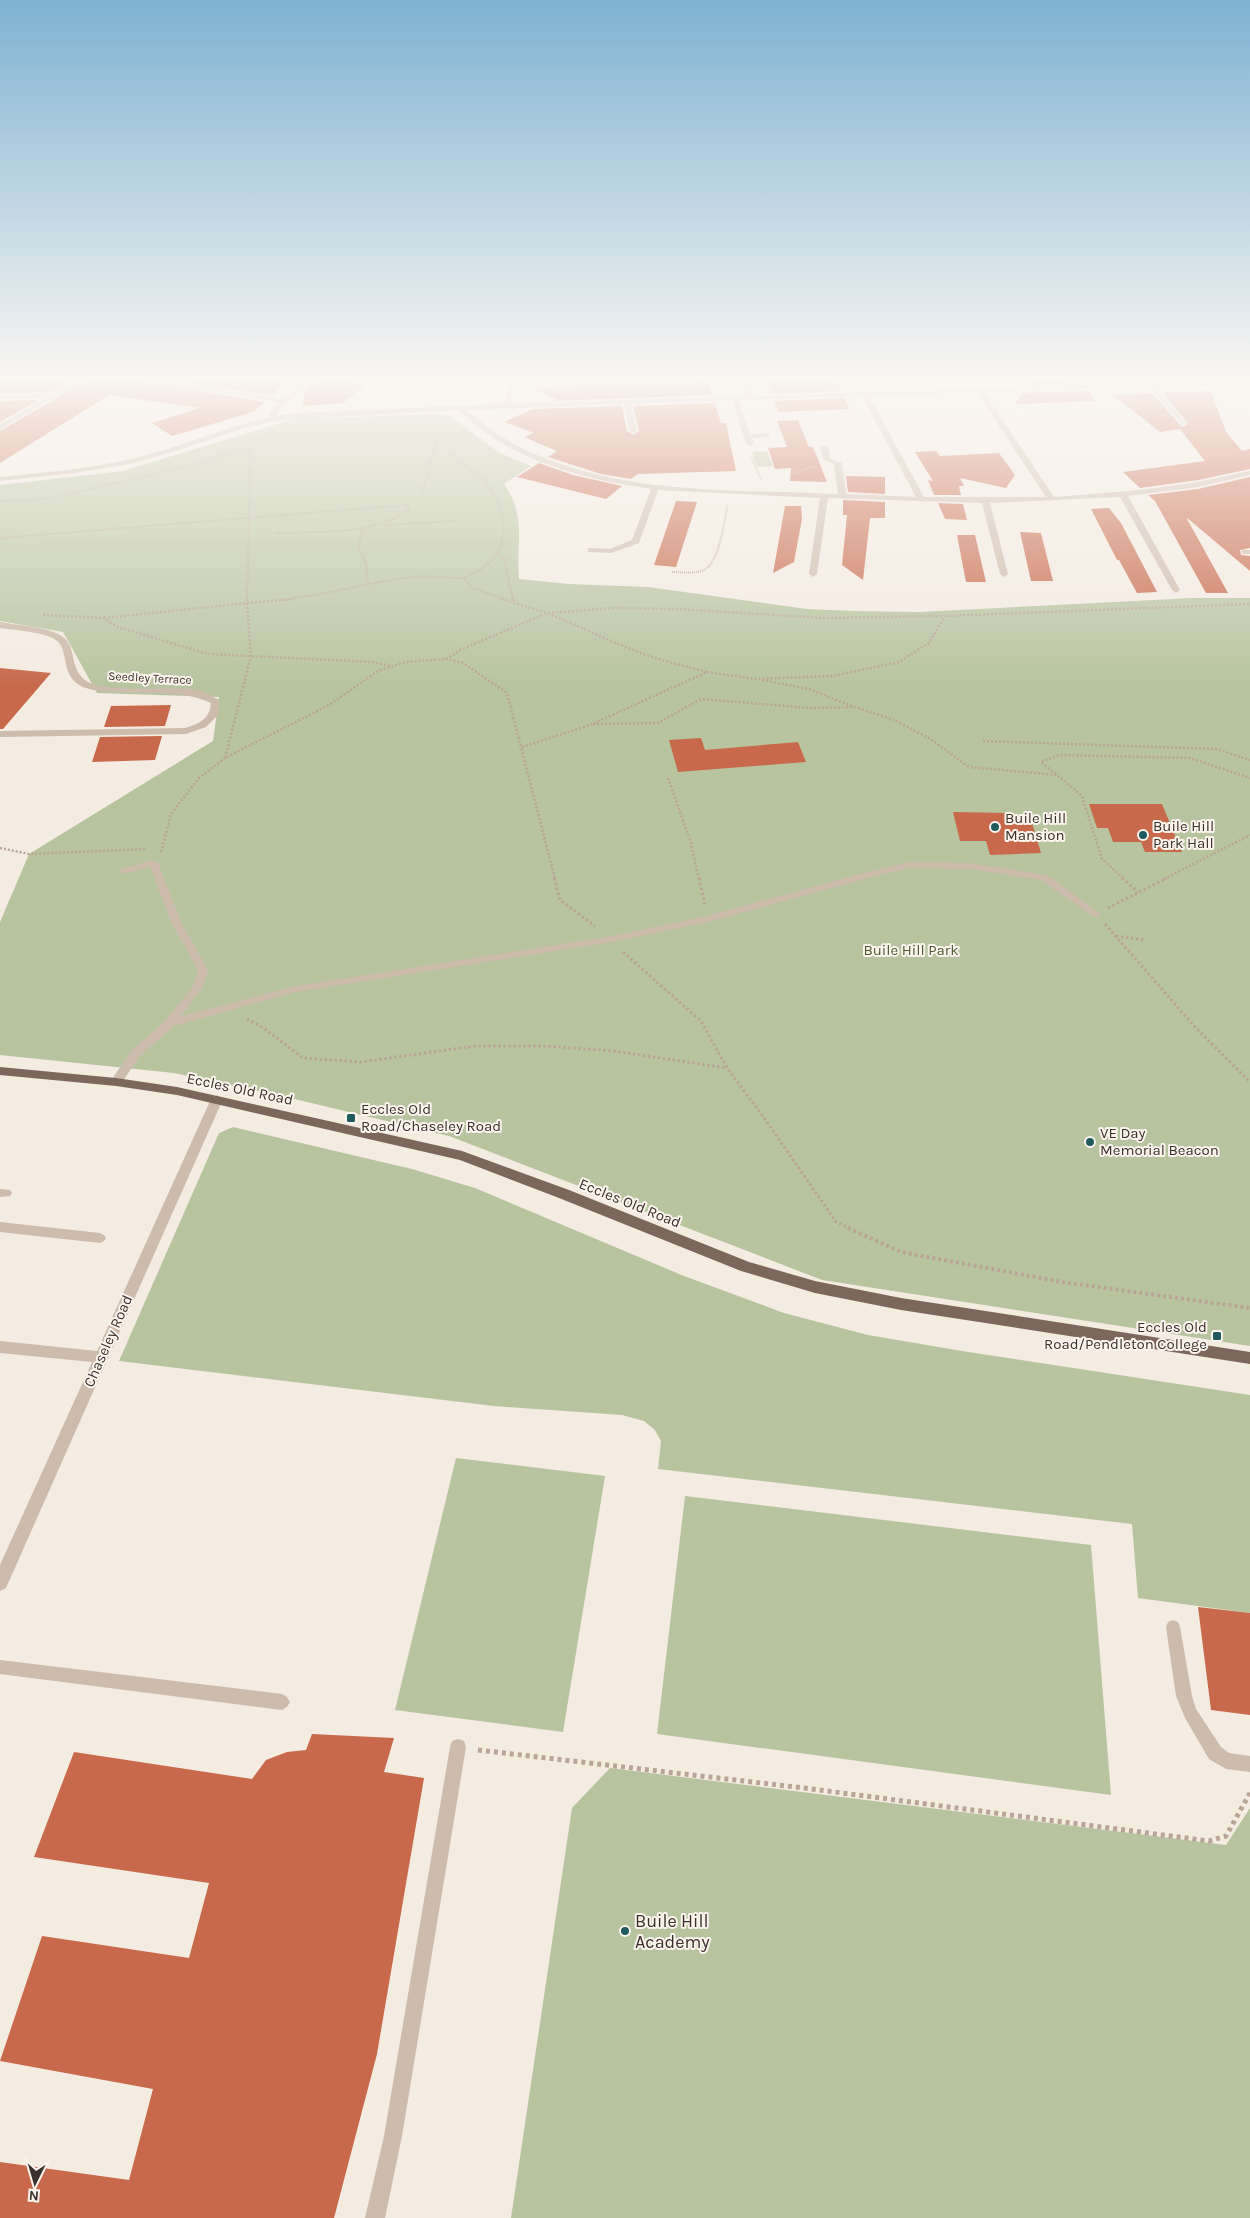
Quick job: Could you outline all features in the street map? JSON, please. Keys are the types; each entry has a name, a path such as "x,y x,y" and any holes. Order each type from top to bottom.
{"main road":[{"name":"Eccles Old Road","path":"0,1071 116,1082 217,1099 462,1156 564,1194 746,1267 815,1287 901,1304 1250,1358"}],"street":[{"path":"625,481 655,487 921,499 1051,498 1192,486 1217,481"},
{"path":"840,481 842,496"},
{"path":"911,481 921,499"},
{"path":"1039,481 1051,498"},
{"path":"591,550 611,551 633,544 636,541 655,487"},
{"path":"1122,493 1176,590"},
{"path":"814,574 824,496"},
{"path":"985,499 1004,574"},
{"name":"Seedley Terrace","path":"0,625 51,634 61,639 67,651 72,673 86,685 108,689 198,693 216,702 215,716 209,721 186,731 0,734"},
{"name":"Chaseley Road","path":"0,1583 217,1099"},
{"path":"0,1347 101,1357"}],"lane":[{"path":"116,1082 136,1053 170,1023 198,987 204,970 177,924 154,863 124,871"},
{"path":"170,1023 296,989 612,939 708,919 870,874 910,865 969,866 1044,877 1096,914"},
{"path":"0,1227 100,1238"},
{"path":"1173,1627 1184,1696 1190,1713 1215,1753 1226,1761 1250,1764"},
{"path":"0,1667 282,1702"},
{"path":"375,2218 393,2136 458,1748"}],"path":[{"path":"0,501 34,500 61,496 127,481"},
{"path":"226,758 251,656 247,603 251,481"},
{"path":"422,492 425,481"},
{"path":"38,615 104,618 301,598 368,584 418,577 464,578 488,564 498,553 501,545 502,514 498,501 489,486 483,481"},
{"path":"762,481 767,493"},
{"path":"672,572 699,571 707,568 715,558 731,491"},
{"path":"0,538 407,505 408,510 401,518 381,525"},
{"path":"275,533 456,521"},
{"path":"363,528 358,548 366,563 368,584"},
{"path":"498,553 504,559 514,603"},
{"path":"464,578 471,587 547,613 588,629 635,651 672,664 707,672 809,689 855,708 894,720 929,738 969,767 1056,775"},
{"path":"447,659 460,650 547,613 614,608 676,609 824,618 946,616 1250,604"},
{"path":"756,679 833,676 899,662 929,643 946,616"},
{"path":"104,618 118,627 208,654 372,662 394,666"},
{"path":"161,856 160,848 171,814 199,778 226,758 329,705 378,671 406,662 447,659 463,663 507,693 560,900 612,939 624,953 701,1021 727,1068 836,1222 901,1252 1062,1282 1250,1308"},
{"path":"522,747 590,724 707,672"},
{"path":"590,724 658,722 701,699 811,708 855,708"},
{"path":"983,741 1216,749 1250,760"},
{"path":"1138,892 1102,859 1082,796 1041,762 1060,755 1190,758 1250,778"},
{"path":"668,778 690,840 708,919"},
{"path":"1250,835 1096,914 1194,1026 1250,1082"},
{"path":"0,848 29,854 152,848"},
{"path":"1116,936 1145,940"},
{"path":"225,1008 265,1029 303,1058 361,1062 475,1046 545,1046 613,1051 727,1068"},
{"path":"458,1748 804,1788 1209,1841 1226,1836 1250,1793"}],"green space":[{"name":"Buile Hill Park","path":"39,481 509,481 504,484 516,508 518,519 519,579 569,584 648,587 807,609 919,612 1192,598 1250,598 1250,1346 822,1280 449,1136 282,1096 174,1073 0,1055 0,922 29,854 213,741 219,697 97,693 63,632 0,621 0,485"},
{"path":"233,1127 412,1169 475,1188 684,1276 784,1313 868,1335 1250,1395 1250,1613 1138,1598 1132,1524 658,1469 661,1441 655,1430 644,1421 622,1415 494,1406 119,1361 219,1133"},
{"path":"456,1458 605,1476 563,1732 395,1710"},
{"path":"685,1496 1091,1545 1111,1795 657,1734"},
{"path":"610,1768 1226,1845 1250,1808 1250,2218 511,2218 572,1808"}],"building":[{"path":"531,481 598,481 622,486 606,499"},
{"path":"790,481 826,481 827,482"},
{"path":"847,481 885,481 885,494 848,492"},
{"path":"928,481 961,481 964,486 959,486 961,495 934,495"},
{"path":"972,481 1011,481 1006,488"},
{"path":"1132,481 1194,481 1140,488"},
{"path":"1235,481 1250,481 1250,548 1240,550 1241,555 1250,556 1250,571 1186,517 1228,593 1206,593 1155,501 1148,495 1198,489"},
{"path":"843,500 885,502 885,518 870,518 863,580 842,565 847,515 843,515"},
{"path":"676,501 697,502 676,567 654,565"},
{"path":"938,503 963,504 967,520 945,519"},
{"path":"785,506 801,506 802,519 794,562 773,573"},
{"path":"1109,508 1121,523 1157,592 1137,593 1119,560 1117,560 1091,509"},
{"path":"1020,532 1041,533 1053,581 1031,581"},
{"path":"957,535 975,535 986,582 966,582"},
{"path":"0,668 51,673 3,729 0,729"},
{"path":"171,705 165,726 104,727 111,706"},
{"path":"162,736 155,760 92,762 100,737"},
{"path":"701,738 705,750 798,742 806,762 678,772 669,740"},
{"name":"Buile Hill Park Hall","path":"1089,804 1162,804 1182,852 1145,852 1141,842 1113,842 1108,828 1097,828"},
{"name":"Buile Hill Mansion","path":"953,812 1008,813 1010,816 1030,816 1041,853 990,855 986,841 960,841"},
{"path":"1198,1607 1250,1613 1250,1715 1211,1710"},
{"path":"312,1734 394,1738 384,1772 424,1778 377,2054 334,2218 0,2218 0,2162 129,2180 153,2089 0,2061 42,1936 189,1958 209,1883 34,1857 74,1752 252,1779 266,1760 287,1752 306,1750"}],"place":[{"name":"Buile Hill Mansion","path":"995,827"},
{"name":"Buile Hill Park Hall","path":"1143,835"},
{"name":"Eccles Old Road/Chaseley Road","path":"351,1118"},
{"name":"VE Day Memorial Beacon","path":"1090,1142"},
{"name":"Eccles Old Road/Pendleton College","path":"1217,1336"},
{"name":"Buile Hill Academy","path":"625,1931"}]}
